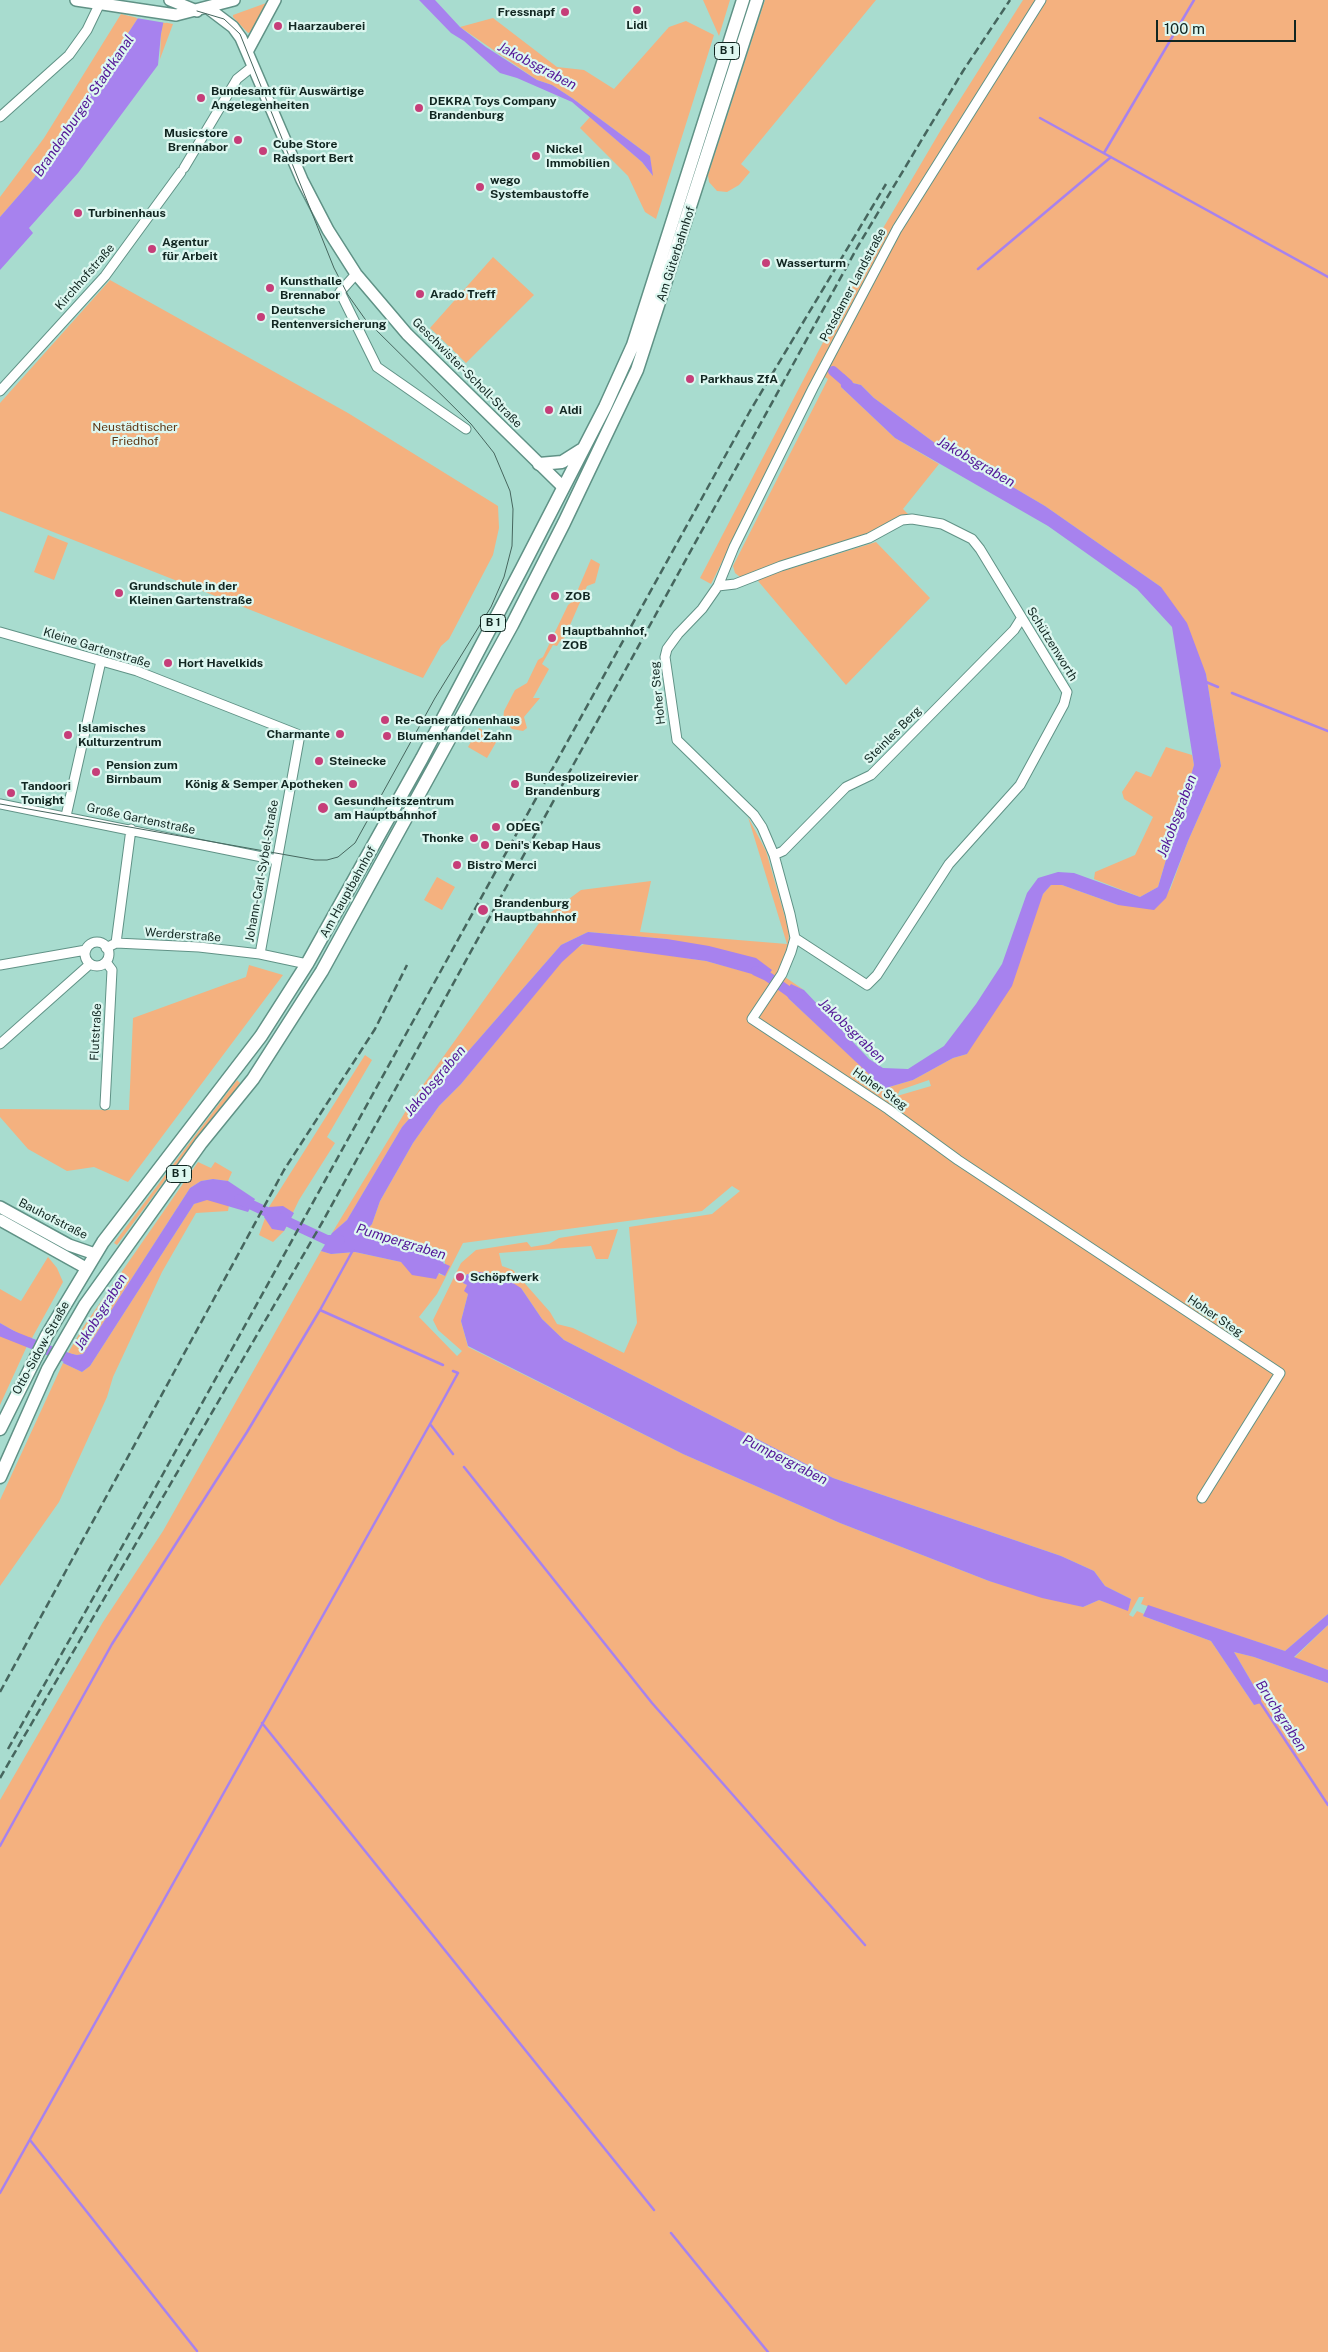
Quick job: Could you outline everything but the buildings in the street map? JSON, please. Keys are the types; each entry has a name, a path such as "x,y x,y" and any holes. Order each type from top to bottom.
{"main road":[{"name":"Am Güterbahnhof","path":"576,500 637,370 743,0"},
{"name":"Am Güterbahnhof","path":"563,488 633,345 757,0"},
{"path":"539,464 554,464 570,458 588,440"},
{"path":"563,488 576,500"},
{"name":"Am Hauptbahnhof","path":"86,1268 261,1036 307,964 422,758 563,488"},
{"name":"Am Hauptbahnhof","path":"107,1272 201,1143 253,1079 322,971 505,638 576,500"},
{"path":"307,964 322,971"},
{"path":"237,1067 253,1079"},
{"path":"95,1254 107,1272"},
{"path":"86,1268 107,1272"},
{"name":"Otto-Sidow-Straße","path":"0,1429 32,1362 86,1268"},
{"name":"Otto-Sidow-Straße","path":"0,1477 62,1342 107,1272"}],"street":[{"path":"76,0 174,15 234,0"},
{"path":"247,52 275,0"},
{"name":"Potsdamer Landstraße","path":"712,596 734,546 809,397 897,229 1041,0"},
{"name":"Geschwister-Scholl-Straße","path":"174,1 202,9 237,32 302,180 328,230 356,274 406,334 563,488"},
{"path":"0,117 69,55 87,30 100,3"},
{"name":"Kirchhofstraße","path":"0,391 105,276 183,170 237,79 252,67"},
{"path":"356,274 340,292 377,367 466,429"},
{"name":"Schützenworth","path":"718,586 735,584 781,566 869,538 902,520 923,520 942,524 972,539 980,549 1067,692 1064,704 1014,793 949,864 877,974 867,985 795,938"},
{"name":"Hoher Steg","path":"712,596 678,634 667,649 665,657 677,740 705,770 754,816 762,827 774,855 795,938 782,974 752,1018 888,1109 958,1160 1280,1373 1202,1498"},
{"name":"Steinles Berg","path":"774,855 783,852 846,786 871,775 1014,630 1021,619"},
{"name":"Kleine Gartenstraße","path":"0,632 137,671 297,734"},
{"path":"66,816 101,661"},
{"name":"Johann-Carl-Sybel-Straße","path":"260,954 299,740 297,734"},
{"name":"Große Gartenstraße","path":"0,804 277,860"},
{"path":"106,948 116,942 131,830"},
{"name":"Werderstraße","path":"116,942 199,947 260,954 307,964"},
{"path":"97,943 106,948 109,954 106,962 100,966 90,964 86,958 86,950 90,944 97,943"},
{"path":"0,965 86,950"},
{"name":"Flutstraße","path":"105,1105 112,970 106,962"},
{"path":"0,1044 90,964"},
{"name":"Bauhofstraße","path":"0,1207 69,1245 95,1254"},
{"name":"Bauhofstraße","path":"0,1220 86,1268"}],"green space":[{"path":"703,0 730,0 719,36"},
{"path":"765,0 876,0 741,164 750,172 739,185 727,192 717,191 709,182 708,175"},
{"path":"1023,0 1328,0 1328,1614 1285,1651 1141,1604 1144,1597 1139,1597 1129,1615 1133,1617 1137,1611 1144,1614 1143,1616 1211,1641 1254,1705 1261,1698 1234,1652 1254,1657 1328,1683 1328,2352 0,2352 0,1800 103,1622 163,1531 321,1251 331,1254 355,1252 401,1262 445,1276 445,1259 380,1241 367,1236 364,1232 372,1224 380,1201 413,1143 439,1106 461,1084 562,961 575,949 586,943 706,961 765,977 667,939 588,932 561,945 402,1127 347,1220 332,1233 413,1099 542,919 581,890 651,881 640,932 787,944 748,817 766,851 789,931 788,950 770,989 777,991 785,977 804,990 792,985 789,999 873,1077 876,1086 889,1087 913,1080 953,1058 967,1054 1043,894 1051,885 1062,885 1118,905 1170,890 1188,841 1221,766 1206,674 1161,587 1045,506 994,476 947,452 874,398 861,385 853,383 844,374 840,375 841,387 895,438 939,464 903,509 909,515 867,537 780,562 740,577 735,573 733,566 828,379 817,372 711,584 700,578 879,235 942,128","holes":["929,1080 931,1086 897,1096 900,1090","732,1186 740,1191 712,1214 629,1227 637,1323 624,1353 573,1328 557,1324 550,1312 513,1270 502,1266 499,1253 591,1246 596,1259 608,1259 618,1229 559,1238 549,1244 531,1247 527,1242 476,1250 461,1263 433,1320 438,1330 462,1351 457,1356 419,1317 437,1294 463,1243 702,1211","467,1274 521,1288 542,1319 564,1340 833,1478 1061,1556 1094,1571 1105,1586 1131,1599 1128,1610 1099,1600 1083,1607 989,1581 840,1523 683,1454 468,1347 461,1321 468,1294 467,1285 463,1283"]},
{"path":"269,2 253,31 248,33 233,17 233,15"},
{"path":"121,14 138,18 34,178 0,217 0,197 44,138"},
{"path":"493,18 557,67 584,70 614,89 669,27 686,21 714,35 656,219 645,212 628,176 580,128 590,117 642,162 652,175 650,156 572,98 552,85 537,80 460,27"},
{"path":"163,22 173,24 160,59 161,34"},
{"path":"493,257 534,295 466,363 430,328"},
{"name":"Neustädtischer Friedhof","path":"110,280 348,413 498,506 499,528 493,555 449,639 441,646 423,678 0,511 0,403"},
{"path":"48,535 68,543 54,580 34,572"},
{"path":"876,542 930,598 846,685 758,581 763,577"},
{"path":"591,559 600,564 595,583 587,586 564,639 572,639 568,646 560,641 557,646 553,645 542,664 549,669 533,698 540,698 524,717 527,728 523,731 512,729 503,719 504,711 515,690 527,683 538,660 543,657 568,605 573,601"},
{"path":"479,728 498,739 487,758 468,747"},
{"path":"1166,747 1192,755 1194,765 1158,887 1140,897 1094,879 1095,872 1135,855 1153,817 1124,799 1122,792 1136,771 1151,777"},
{"path":"437,877 455,887 442,910 424,900"},
{"path":"249,965 283,975 128,1182 94,1167 67,1171 28,1149 0,1117 0,1109 129,1110 133,1018 246,977"},
{"path":"365,1055 372,1060 327,1137 335,1143 299,1200 284,1231 273,1242 259,1235 269,1207"},
{"path":"237,1080 241,1084 194,1141 117,1245 114,1243"},
{"path":"198,1162 211,1168 215,1162 232,1172 228,1181 213,1179 201,1181 190,1188 83,1354 68,1353 84,1326"},
{"path":"207,1199 229,1205 228,1211 196,1213 162,1272 113,1377 107,1397 59,1502 0,1586 0,1500 63,1363 82,1372 90,1366 194,1204"},
{"path":"48,1257 57,1268 63,1282 32,1338 23,1336 0,1323 0,1289 21,1301"},
{"path":"0,1336 27,1346 0,1405"},
{"path":"1328,1625 1328,1670 1294,1658"}],"water":[{"name":"Brandenburger Stadtkanal","path":"168,0 161,34 158,65 78,173 29,228 33,233 0,270 0,217 34,178 138,18"},
{"path":"419,0 435,0 460,27 486,47 537,80 552,85 572,98 650,156 653,176 642,162 572,102 517,78 500,73 464,41 451,33"},
{"path":"844,374 853,383 861,385 874,398 947,452 994,476 1045,506 1161,587 1187,623 1206,674 1221,766 1188,841 1166,898 1154,910 1118,905 1062,885 1051,885 1043,894 1012,986 967,1054 953,1058 913,1080 889,1087 885,1091 876,1086 872,1077 789,999 785,993 791,984 804,990 869,1059 883,1068 908,1069 944,1046 976,1004 1002,964 1027,893 1038,878 1058,872 1074,873 1140,897 1158,887 1194,765 1172,627 1137,589 1048,526 895,438 841,387 840,375"},
{"path":"588,932 667,939 709,946 756,958 772,970 766,978 706,961 582,944 562,962 461,1084 439,1106 413,1143 380,1201 372,1224 365,1232 367,1236 380,1241 445,1259 443,1263 450,1266 445,1276 439,1273 436,1279 412,1275 401,1262 355,1252 331,1254 321,1251 332,1233 347,1220 402,1127 561,945"},
{"name":"Jakobsgraben","path":"213,1179 228,1181 255,1199 248,1212 207,1200 194,1204 90,1366 82,1372 63,1363 68,1353 83,1354 190,1188 201,1181"},
{"path":"283,1206 294,1213 284,1231 272,1229 264,1217 269,1207"},
{"name":"Pumpergraben","path":"472,1271 500,1275 521,1288 542,1319 564,1340 833,1478 1061,1556 1094,1571 1105,1586 1131,1599 1128,1611 1099,1600 1083,1607 1042,1598 989,1581 840,1523 683,1454 468,1346 461,1321 468,1294 464,1291 467,1285 463,1283 467,1274 471,1275"},
{"path":"0,1323 23,1336 32,1338 27,1346 0,1336"},
{"path":"1148,1605 1285,1651 1328,1614 1328,1625 1294,1657 1328,1670 1328,1683 1254,1657 1234,1652 1261,1698 1261,1703 1254,1705 1211,1641 1143,1616"}],"pier":[{"path":"140,0 170,0 166,23 136,18"}],"waterway":[{"path":"1104,153 1194,0"},
{"path":"1040,118 1328,277"},
{"path":"978,269 1111,157"},
{"name":"Jakobsgraben","path":"833,371 848,384"},
{"path":"1206,682 1218,687"},
{"path":"1232,693 1328,731"},
{"name":"Jakobsgraben","path":"756,971 767,976 798,998"},
{"name":"Jakobsgraben","path":"239,1199 327,1240 340,1240"},
{"path":"320,1310 353,1250"},
{"path":"0,1846 112,1644 247,1432 320,1310 443,1365"},
{"name":"Jakobsgraben","path":"0,1331 78,1362"},
{"path":"0,2193 430,1424 458,1373 453,1371"},
{"path":"430,1424 453,1454"},
{"path":"464,1467 652,1703 865,1945"},
{"name":"Bruchgraben","path":"1260,1702 1328,1805"},
{"path":"262,1723 654,2210"},
{"path":"30,2140 197,2351"},
{"path":"671,2233 768,2352"}],"tram line":[{"path":"0,804 315,860 327,860 338,857 355,843 435,698 491,607 504,577 512,546 513,509 510,491 494,453 471,424 365,319 348,295 334,268 240,34 224,19 197,11"}],"railway":[{"path":"0,1778 323,1221 858,246 963,71 1010,0"},
{"path":"8,1749 163,1474 750,411 886,184"},
{"path":"0,1692 284,1170 375,1029 407,965"}],"place":[{"name":"Lidl","path":"637,10"},
{"name":"Fressnapf","path":"565,12"},
{"name":"Haarzauberei","path":"278,26"},
{"name":"Bundesamt für Auswärtige Angelegenheiten","path":"201,98"},
{"name":"DEKRA Toys Company Brandenburg","path":"419,108"},
{"name":"Musicstore Brennabor","path":"238,140"},
{"name":"Cube Store Radsport Bert","path":"263,151"},
{"name":"Nickel Immobilien","path":"536,156"},
{"name":"wego Systembaustoffe","path":"480,187"},
{"name":"Turbinenhaus","path":"78,213"},
{"name":"Agentur für Arbeit","path":"152,249"},
{"name":"Wasserturm","path":"766,263"},
{"name":"Kunsthalle Brennabor","path":"270,288"},
{"name":"Arado Treff","path":"420,294"},
{"name":"Deutsche Rentenversicherung","path":"261,317"},
{"name":"Parkhaus ZfA","path":"690,379"},
{"name":"Aldi","path":"549,410"},
{"name":"Grundschule in der Kleinen Gartenstraße","path":"119,593"},
{"name":"ZOB","path":"555,596"},
{"name":"Hauptbahnhof, ZOB","path":"552,638"},
{"name":"Hort Havelkids","path":"168,663"},
{"name":"Re-Generationenhaus","path":"385,720"},
{"name":"Charmante","path":"340,734"},
{"name":"Islamisches Kulturzentrum","path":"68,735"},
{"name":"Blumenhandel Zahn","path":"387,736"},
{"name":"Steinecke","path":"319,761"},
{"name":"Pension zum Birnbaum","path":"96,772"},
{"name":"König & Semper Apotheken","path":"353,784"},
{"name":"Bundespolizeirevier Brandenburg","path":"515,784"},
{"name":"Tandoori Tonight","path":"11,793"},
{"name":"Gesundheitszentrum am Hauptbahnhof","path":"323,808"},
{"name":"ODEG","path":"496,827"},
{"name":"Thonke","path":"474,838"},
{"name":"Deni's Kebap Haus","path":"485,845"},
{"name":"Bistro Merci","path":"457,865"},
{"name":"Brandenburg Hauptbahnhof","path":"483,910"},
{"name":"Schöpfwerk","path":"460,1277"}]}
